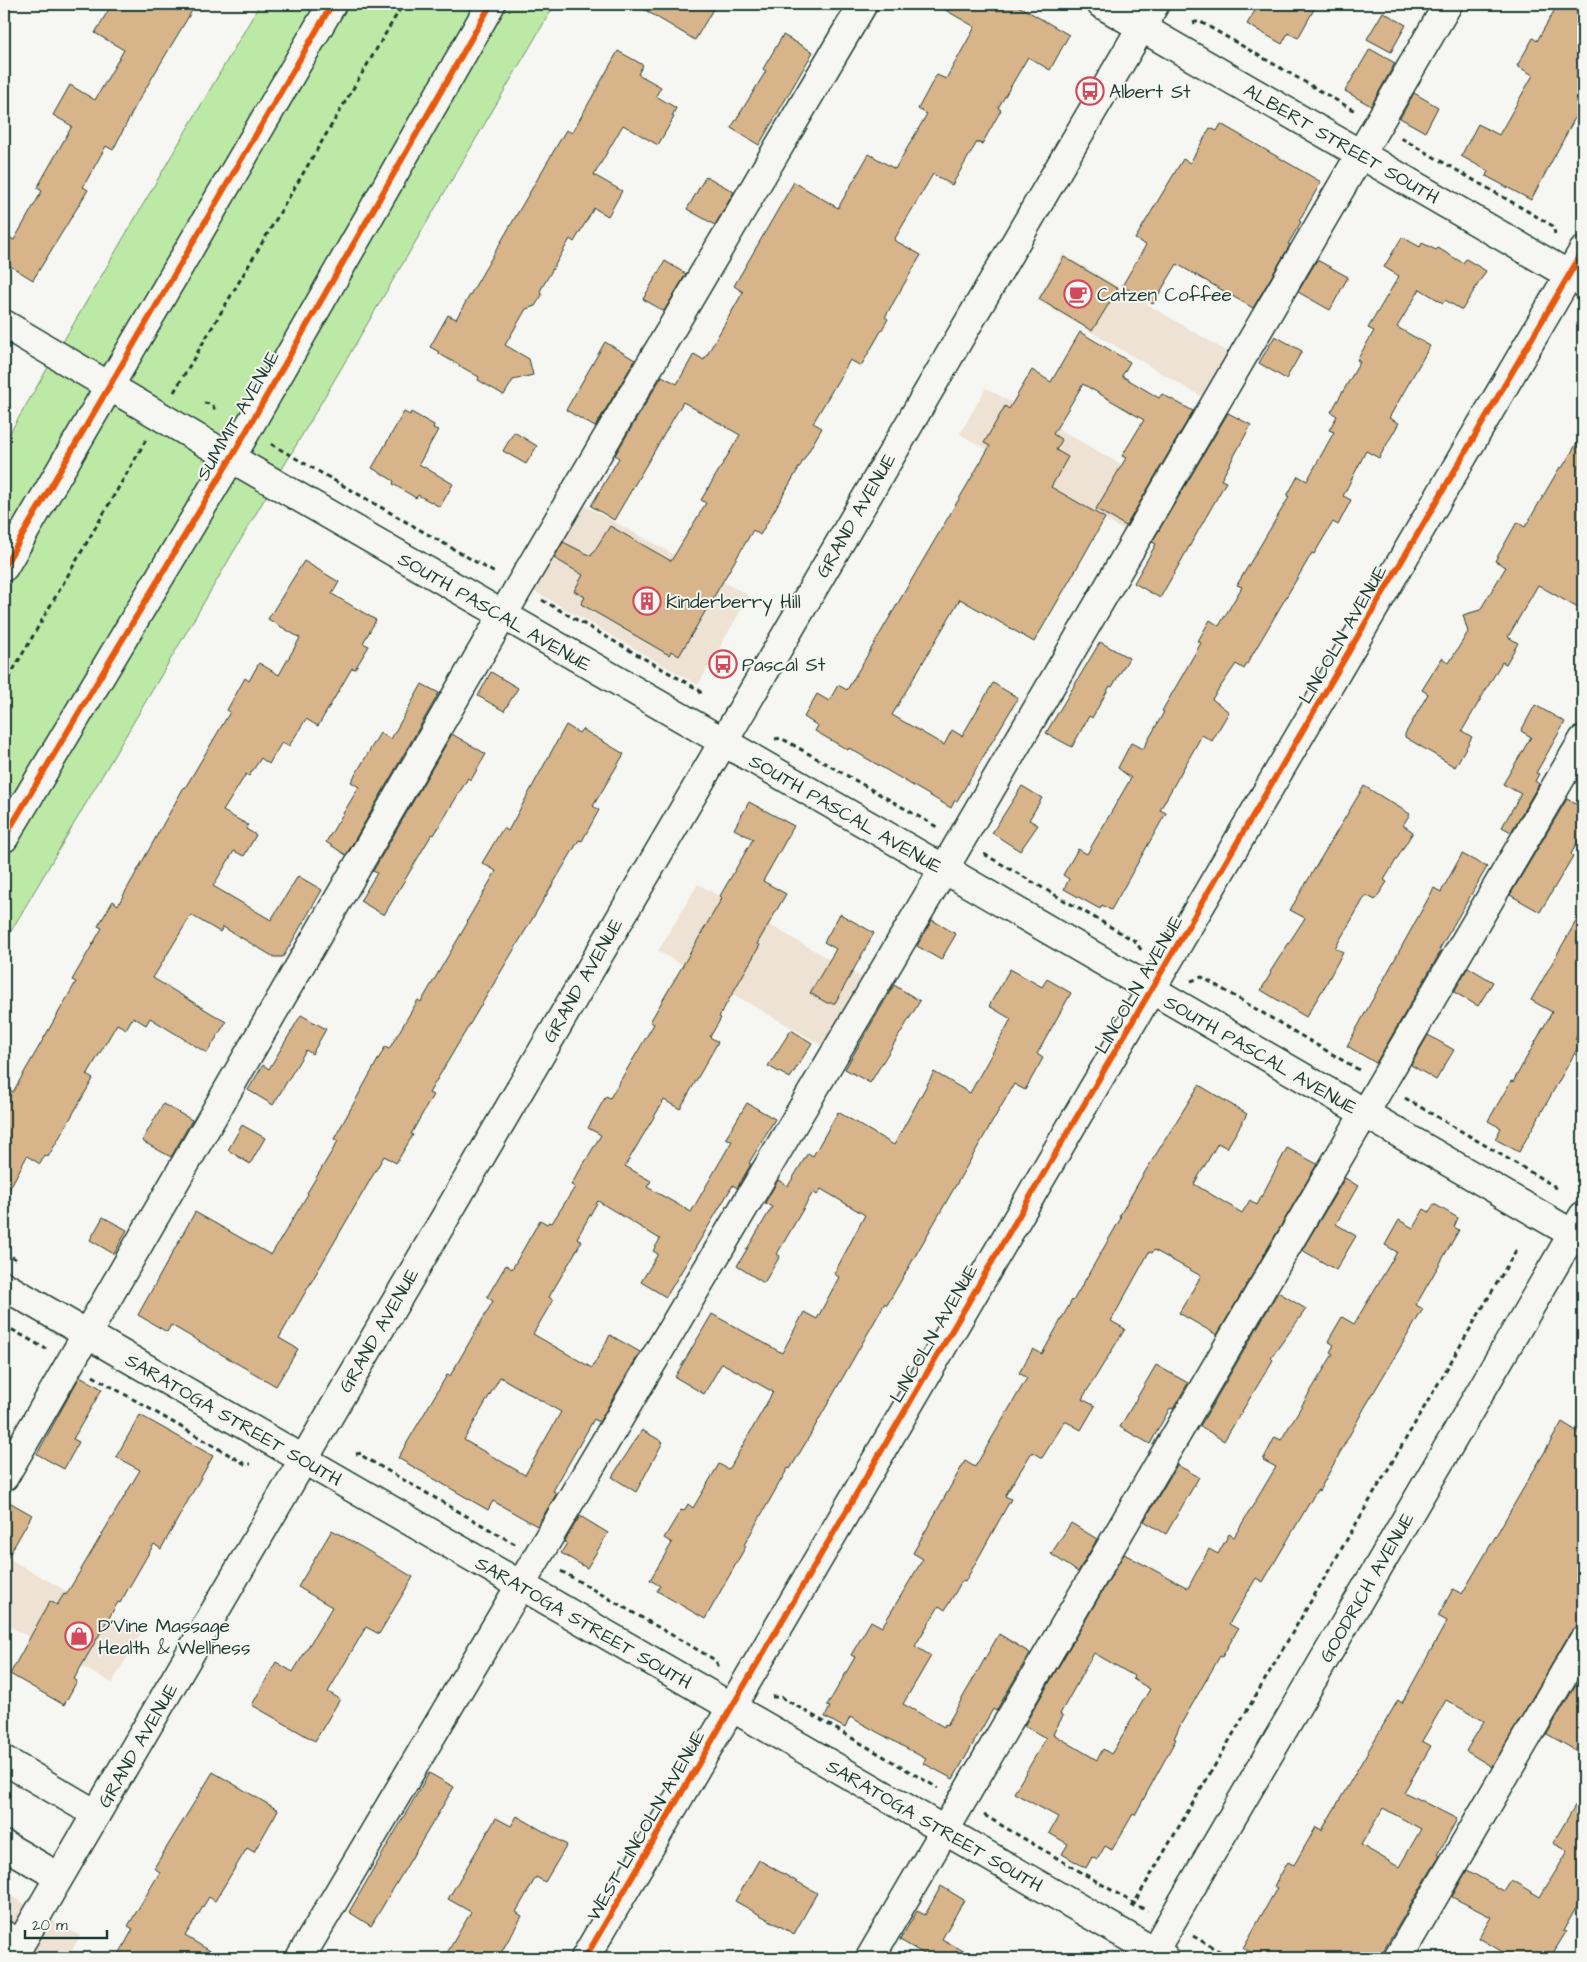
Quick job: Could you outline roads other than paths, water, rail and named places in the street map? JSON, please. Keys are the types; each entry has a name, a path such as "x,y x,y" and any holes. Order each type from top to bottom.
{"street":[{"path":"4,567 332,4"},
{"name":"SUMMIT AVENUE","path":"4,838 231,458 491,4"},
{"path":"4,1477 519,587 863,4"},
{"name":"ALBERT STREET SOUTH","path":"1101,4 1576,279"},
{"name":"GRAND AVENUE","path":"14,1950 96,1814 1155,4"},
{"path":"300,1958 944,868 1448,4"},
{"path":"1576,279 1583,251"},
{"name":"LINCOLN AVENUE","path":"732,1707 1151,990 1576,279"},
{"name":"SOUTH PASCAL AVENUE","path":"4,324 160,417 944,868 1363,1114 1580,1230"},
{"path":"870,1958 1583,740"},
{"name":"GOODRICH AVENUE","path":"1156,1956 1580,1230"},
{"name":"SARATOGA STREET SOUTH","path":"4,1286 944,1830 1156,1956"},
{"path":"1398,1958 1583,1641"},
{"name":"WEST LINCOLN AVENUE","path":"585,1958 732,1707"},
{"path":"4,1760 96,1814"},
{"path":"4,1845 59,1877"}],"place":[{"name":"Albert St","path":"1090,91"},
{"name":"Catzen Coffee","path":"1078,294"},
{"name":"Kinderberry Hill","path":"647,601"},
{"name":"Pascal St","path":"723,664"},
{"name":"D'Vine Massage Health & Wellness","path":"79,1636"}]}
